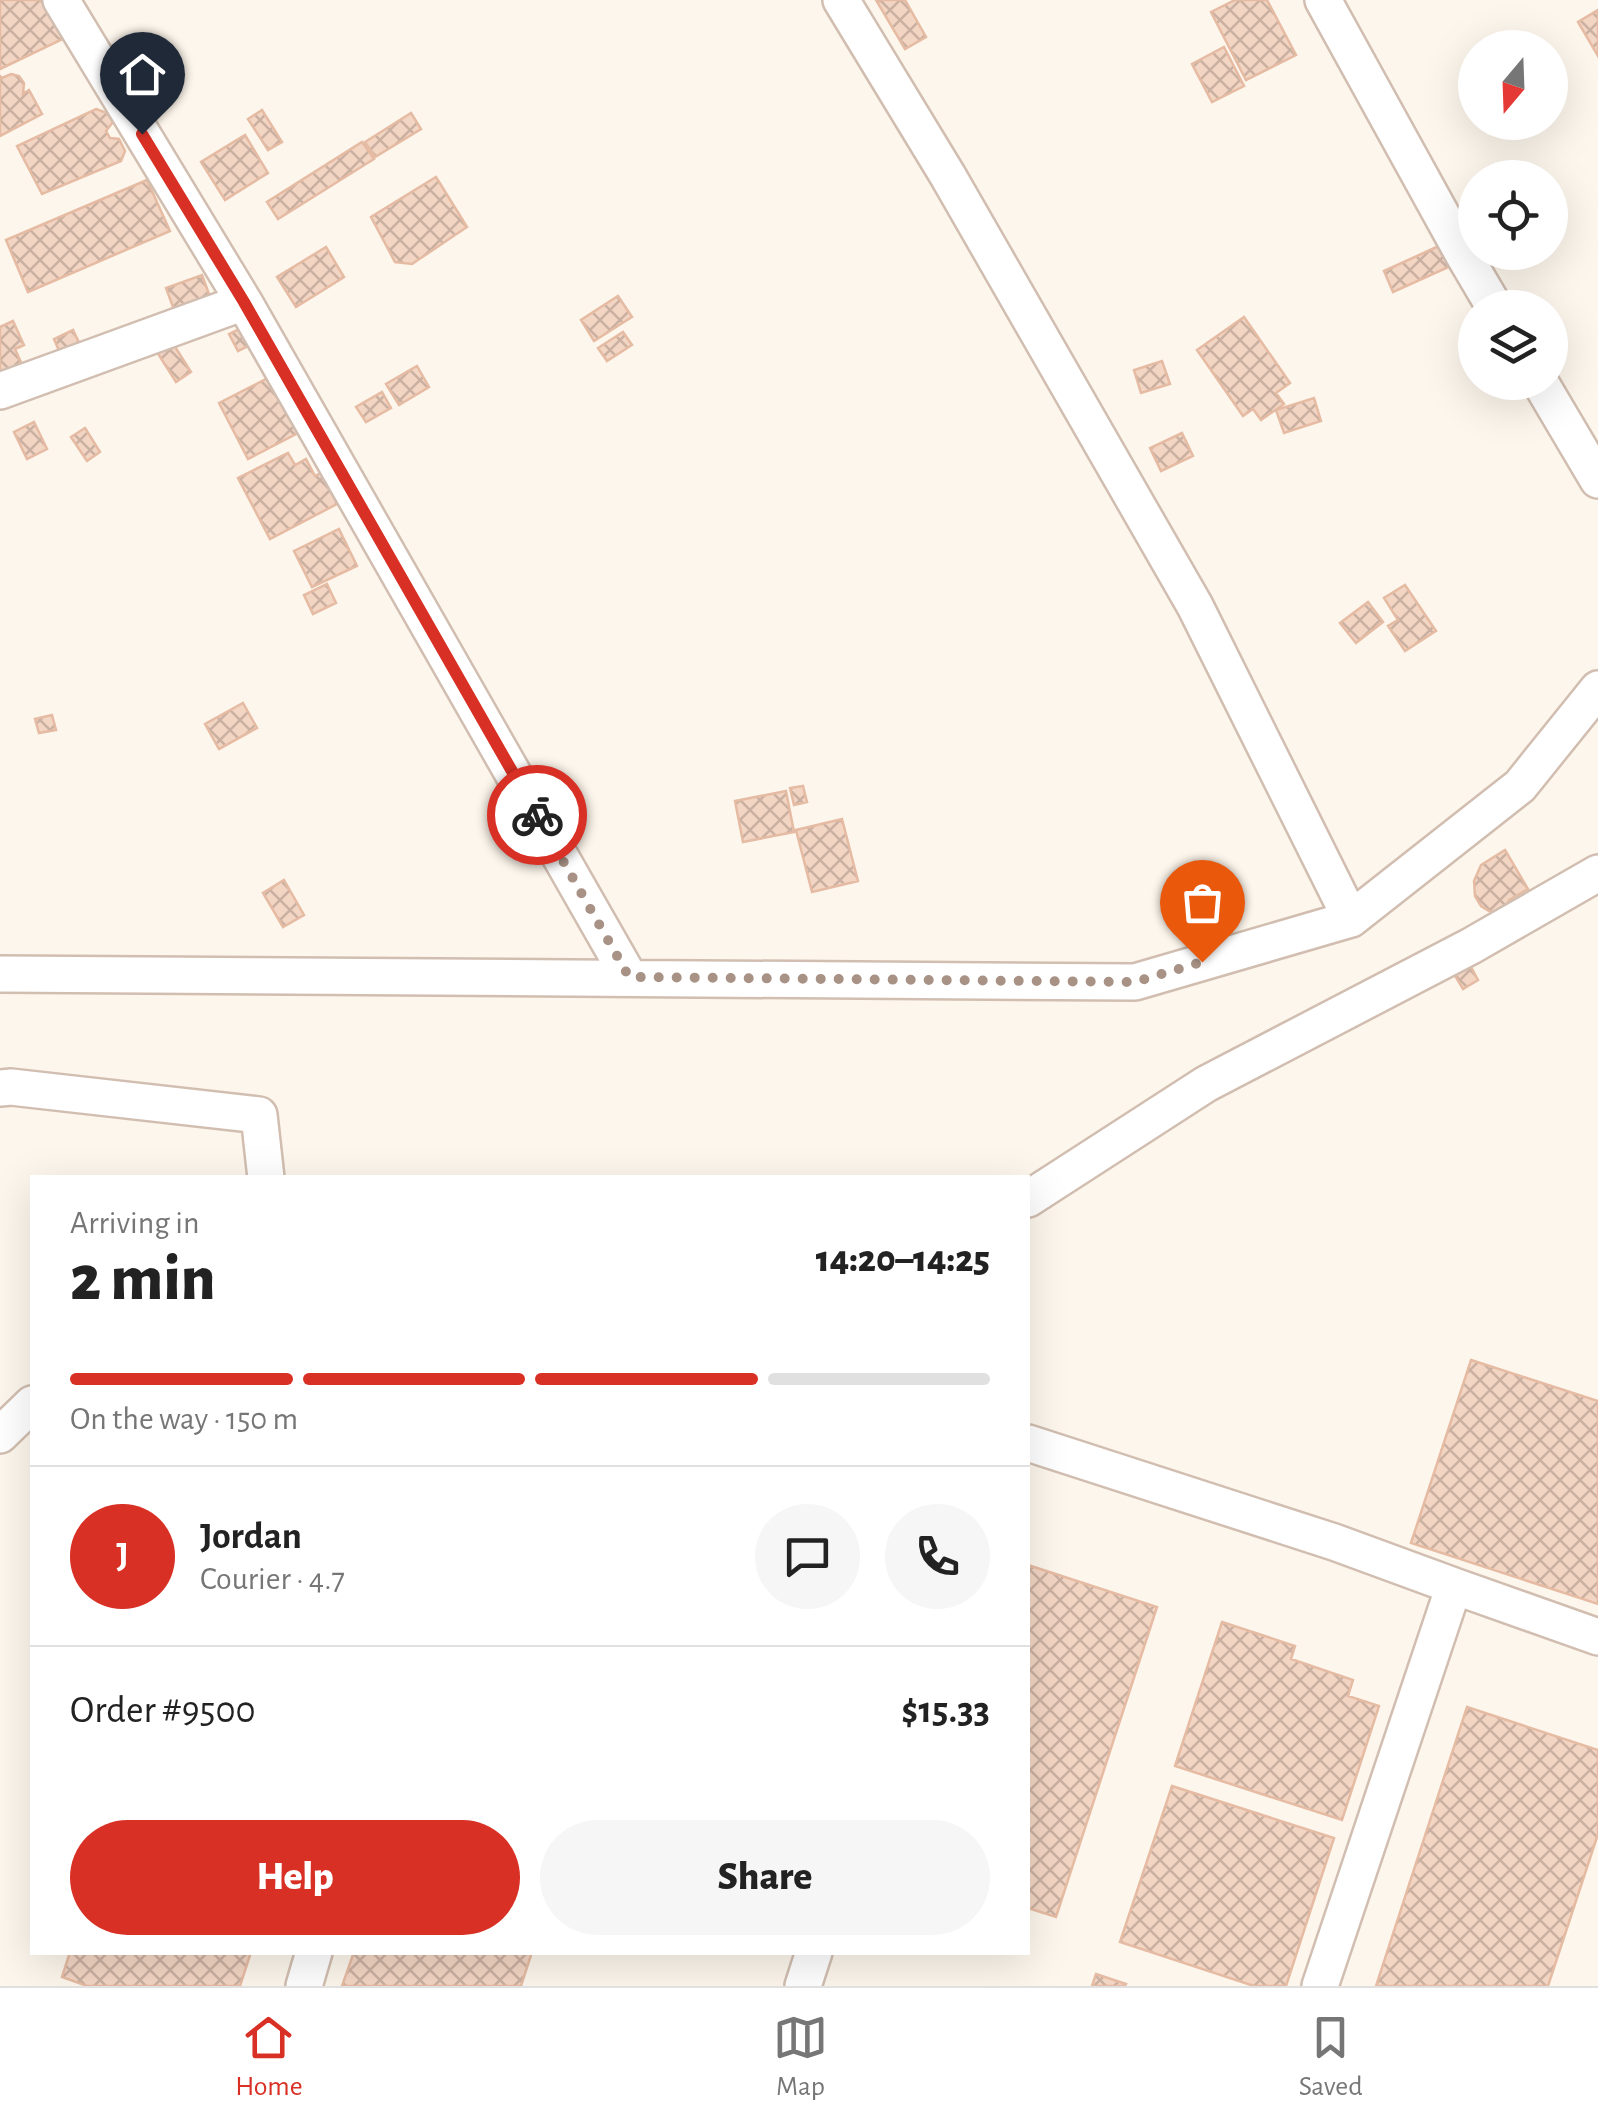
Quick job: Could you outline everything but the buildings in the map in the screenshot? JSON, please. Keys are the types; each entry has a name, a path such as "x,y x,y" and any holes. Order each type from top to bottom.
{"street":[{"path":"60,0 244,302 629,977"},
{"path":"841,0 958,193 1195,606 1351,919"},
{"path":"1323,0 1484,290"},
{"path":"0,391 244,302"},
{"path":"1551,400 1598,480"},
{"path":"0,974 1135,982 1351,919 1520,786 1598,689"},
{"path":"1030,1198 1206,1084 1471,946 1598,873"},
{"path":"0,1088 260,1115 266,1175"},
{"path":"0,1434 30,1406"},
{"path":"1030,1445 1334,1542 1598,1637"},
{"path":"1320,1986 1454,1586"},
{"path":"304,1986 313,1955"},
{"path":"803,1986 813,1955"}],"way so far":[{"path":"537,815 629,977 1135,982 1202,962"}],"route":[{"path":"142,134 244,302 537,815"}]}
